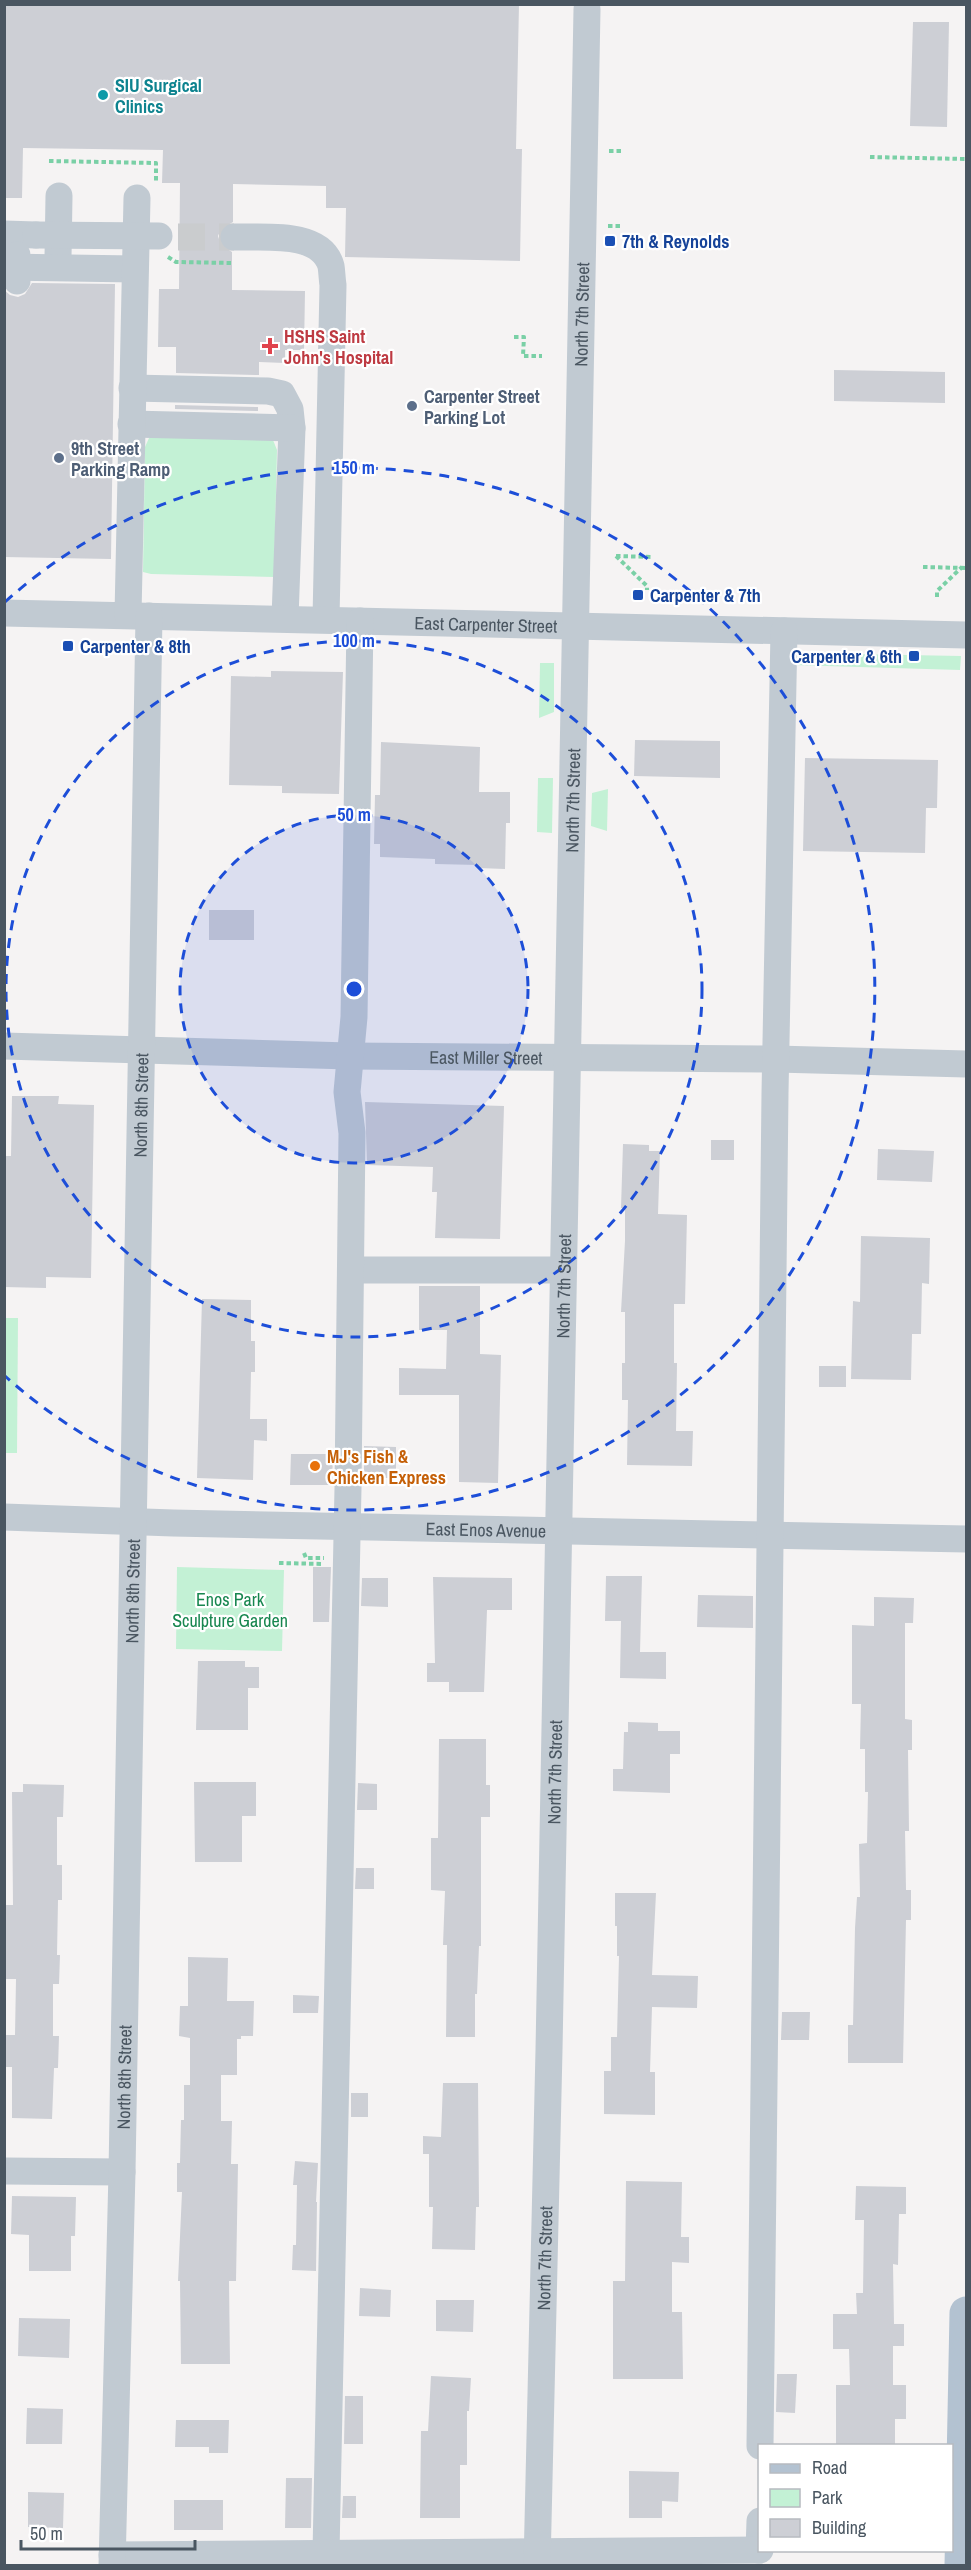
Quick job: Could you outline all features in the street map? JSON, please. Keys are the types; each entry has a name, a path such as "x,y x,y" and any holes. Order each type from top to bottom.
{"main road":[{"path":"960,2546 966,2313"}],"street":[{"name":"North 7th Street","path":"537,2559 587,9"},
{"name":"North 8th Street","path":"112,2560 122,2172 142,1049 139,616 131,424 135,269 146,192"},
{"path":"24,255 59,196"},
{"path":"24,255 169,236"},
{"path":"234,237 305,240 315,246 330,264 333,285 326,620"},
{"path":"24,255 135,269"},
{"path":"132,388 282,394 290,409 292,428 285,618"},
{"path":"131,424 292,428"},
{"name":"East Carpenter Street","path":"4,613 966,634"},
{"path":"326,2553 351,1270 352,1133 347,1092 354,1017 360,621"},
{"path":"760,2444 776,1059 784,631"},
{"name":"East Miller Street","path":"4,1046 349,1056 776,1059 966,1064"},
{"path":"351,1270 562,1270"},
{"name":"East Enos Avenue","path":"4,1517 346,1527 966,1539"},
{"path":"4,2171 122,2172"},
{"path":"112,2560 326,2553 537,2559 758,2550"}],"path":[{"path":"604,151 623,151"},
{"path":"870,157 966,159"},
{"path":"49,161 156,163 156,176 146,192"},
{"path":"156,176 162,176"},
{"path":"603,226 622,226"},
{"path":"514,337 524,337 523,356 542,356"},
{"path":"647,590 647,586 616,556 653,557"},
{"path":"923,567 964,567"},
{"path":"937,597 937,591 964,567"},
{"path":"304,1553 306,1558 317,1558"},
{"path":"279,1563 315,1563"}],"green space":[{"path":"156,435 273,440 277,450 274,577 143,572 145,447 149,438"},
{"path":"799,653 961,656 960,670 793,665"},
{"path":"540,663 554,663 554,712 539,718"},
{"path":"538,778 553,778 552,833 537,832"},
{"path":"608,789 607,831 591,826 592,793"},
{"path":"4,1318 18,1318 17,1453 5,1453"},
{"name":"Enos Park Sculpture Garden","path":"177,1567 284,1570 282,1651 176,1649"}],"building":[{"path":"4,4 519,4 516,149 522,149 520,261 345,257 346,208 326,208 326,186 233,184 233,222 221,229 218,236 221,245 232,252 232,290 305,291 304,350 285,350 285,363 259,362 259,375 176,373 176,347 158,347 159,289 179,289 180,183 162,183 163,150 23,148 22,198 4,198"},
{"path":"913,22 949,22 947,127 910,126"},
{"name":"9th Street Parking Ramp","path":"32,283 115,284 111,559 4,557 4,290 18,297 25,294"},
{"path":"834,370 945,372 945,403 834,401"},
{"path":"175,405 258,407 258,411 175,409"},
{"path":"271,671 343,672 339,794 282,793 282,786 229,785 231,676 271,677"},
{"path":"635,740 720,741 720,778 634,776"},
{"path":"381,742 480,747 479,792 510,792 510,823 506,823 505,869 478,868 478,865 435,864 435,859 380,857 380,844 374,844 375,795 380,795"},
{"path":"805,758 938,760 937,808 926,808 925,853 803,851"},
{"path":"209,910 254,910 254,940 209,940"},
{"path":"12,1096 59,1096 58,1104 94,1105 91,1278 46,1277 46,1288 4,1287 6,1156 11,1156"},
{"path":"365,1102 504,1106 500,1239 435,1238 437,1192 432,1192 433,1167 367,1165"},
{"path":"711,1140 734,1140 734,1160 711,1160"},
{"path":"623,1144 649,1145 649,1151 660,1151 658,1214 687,1215 685,1304 674,1304 674,1363 677,1363 676,1431 693,1431 692,1466 627,1465 628,1400 622,1400 622,1363 625,1363 625,1312 621,1312 625,1241 625,1208 621,1208"},
{"path":"878,1149 934,1151 932,1182 877,1180"},
{"path":"861,1236 930,1238 929,1284 922,1283 921,1334 912,1334 911,1380 851,1379 853,1301 860,1302"},
{"path":"419,1286 480,1286 480,1354 501,1355 498,1483 459,1482 459,1395 399,1395 399,1368 446,1369 447,1330 419,1330"},
{"path":"202,1299 251,1300 251,1341 255,1341 255,1372 251,1372 250,1419 267,1419 267,1441 254,1440 253,1480 197,1478"},
{"path":"819,1366 846,1366 846,1387 819,1387"},
{"path":"364,1446 396,1447 396,1478 364,1478"},
{"path":"291,1454 333,1454 332,1485 290,1485"},
{"path":"313,1567 331,1567 329,1622 313,1622"},
{"path":"606,1576 642,1576 640,1652 666,1652 666,1679 620,1678 621,1621 605,1621"},
{"path":"433,1577 512,1578 512,1610 487,1610 484,1692 449,1692 449,1682 427,1682 427,1663 435,1663"},
{"path":"362,1578 388,1578 388,1607 361,1606"},
{"path":"698,1595 753,1596 753,1628 697,1627"},
{"path":"874,1597 914,1598 913,1623 905,1623 905,1719 912,1720 912,1750 908,1750 909,1831 905,1831 906,1890 911,1890 911,1920 906,1920 903,2063 848,2063 848,2025 853,2025 857,1897 860,1897 859,1844 867,1843 868,1792 865,1792 865,1749 860,1749 861,1704 852,1704 852,1625 874,1626"},
{"path":"198,1661 245,1661 245,1667 259,1667 259,1688 248,1688 248,1730 196,1730"},
{"path":"628,1722 658,1723 658,1731 680,1731 680,1754 670,1754 670,1793 613,1791 613,1769 623,1769 624,1732 628,1732"},
{"path":"439,1739 486,1739 486,1785 490,1785 490,1817 481,1817 481,1946 479,1946 477,1994 475,1994 475,2037 446,2037 447,1945 443,1945 445,1891 431,1890 431,1838 438,1838"},
{"path":"194,1782 256,1782 256,1816 242,1816 242,1862 195,1862"},
{"path":"358,1783 377,1784 377,1810 357,1810"},
{"path":"23,1784 64,1785 63,1817 57,1817 57,1865 62,1865 62,1900 58,1900 59,1984 53,1984 53,2036 59,2036 58,2068 54,2068 52,2119 12,2118 12,2067 6,2067 6,2035 15,2035 16,1979 6,1979 4,1905 13,1905 12,1792 23,1792"},
{"path":"356,1868 374,1868 374,1889 355,1889"},
{"path":"615,1893 656,1893 652,1975 698,1976 697,2008 652,2007 650,2072 655,2072 655,2115 604,2114 604,2071 611,2071 611,2037 617,2037 619,1956 617,1956 617,1926 615,1926"},
{"path":"188,1957 228,1958 227,2001 254,2001 253,2036 241,2036 241,2039 237,2039 237,2075 221,2075 221,2121 232,2121 231,2164 238,2164 236,2281 229,2281 230,2364 181,2364 180,2281 178,2281 182,2192 177,2192 177,2163 180,2163 181,2120 184,2120 184,2085 190,2085 190,2038 179,2036 180,2006 188,2006"},
{"path":"293,1995 319,1996 318,2013 293,2013"},
{"path":"782,2012 810,2012 809,2040 781,2040"},
{"path":"443,2083 478,2083 479,2207 476,2207 475,2250 432,2249 433,2207 429,2207 429,2154 423,2154 423,2136 441,2137"},
{"path":"351,2093 368,2093 368,2117 351,2117"},
{"path":"295,2161 318,2163 316,2271 292,2270 293,2245 296,2245 297,2185 293,2185"},
{"path":"626,2181 682,2182 681,2237 689,2237 689,2263 672,2262 672,2312 682,2312 683,2379 613,2379 613,2281 625,2281"},
{"path":"856,2186 906,2187 906,2214 899,2214 898,2265 893,2264 894,2324 904,2324 904,2346 893,2346 893,2385 906,2385 906,2419 895,2419 895,2444 836,2444 836,2385 850,2385 849,2349 833,2349 833,2314 857,2314 856,2293 863,2293 864,2220 855,2220"},
{"path":"12,2196 76,2197 75,2236 71,2236 71,2271 29,2271 29,2235 11,2234"},
{"path":"360,2288 391,2290 390,2317 359,2316"},
{"path":"436,2300 474,2300 473,2332 436,2331"},
{"path":"19,2318 70,2319 69,2358 18,2356"},
{"path":"777,2374 797,2374 795,2413 776,2412"},
{"path":"431,2376 471,2378 469,2411 467,2411 467,2465 460,2465 460,2518 420,2518 421,2431 428,2431"},
{"path":"345,2396 363,2396 363,2444 344,2444"},
{"path":"27,2408 63,2409 62,2444 26,2444"},
{"path":"176,2420 229,2420 228,2453 209,2453 209,2447 175,2447"},
{"path":"629,2471 679,2472 678,2502 662,2501 662,2518 629,2518"},
{"path":"286,2478 312,2478 311,2528 285,2528"},
{"path":"28,2492 64,2493 63,2528 28,2527"},
{"path":"343,2496 356,2496 356,2518 342,2518"},
{"path":"174,2500 223,2500 223,2530 174,2530"}],"tunnel":[{"path":"178,237 234,237"}],"place":[{"name":"SIU Surgical Clinics","path":"103,95"},
{"name":"7th & Reynolds","path":"610,241"},
{"name":"HSHS Saint John's Hospital","path":"270,346"},
{"name":"Carpenter Street Parking Lot","path":"412,406"},
{"name":"9th Street Parking Ramp","path":"59,458"},
{"name":"Carpenter & 7th","path":"638,595"},
{"name":"Carpenter & 8th","path":"68,646"},
{"name":"Carpenter & 6th","path":"914,656"},
{"name":"MJ's Fish & Chicken Express","path":"315,1466"}]}
